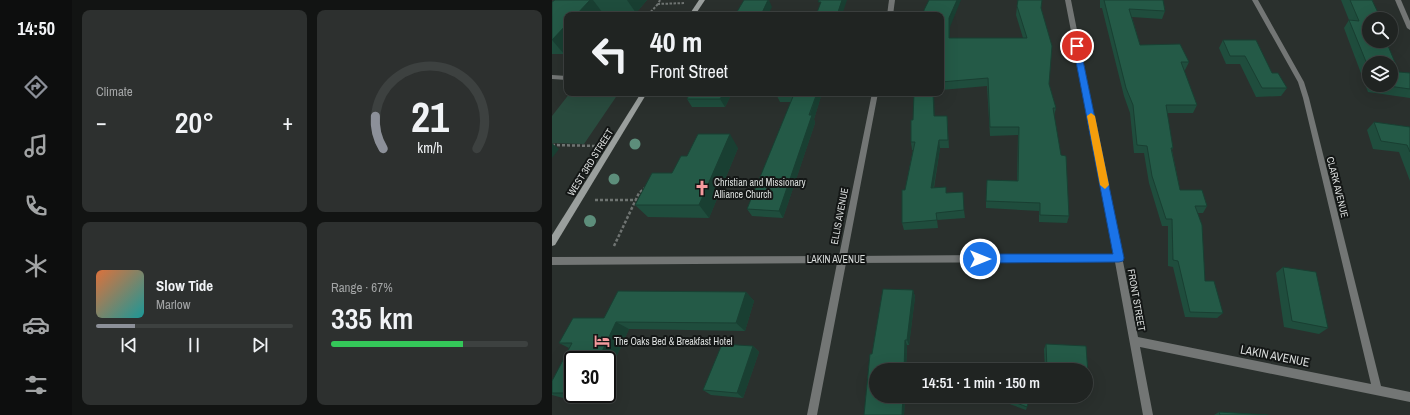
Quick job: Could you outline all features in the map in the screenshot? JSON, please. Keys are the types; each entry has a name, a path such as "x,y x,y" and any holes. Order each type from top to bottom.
{"street":[{"path":"694,12 702,0"},
{"path":"890,12 892,0"},
{"name":"FRONT STREET","path":"1068,0 1119,258 1148,415"},
{"name":"CLARK AVENUE","path":"1255,0 1301,82 1377,390"},
{"path":"1398,0 1410,28"},
{"path":"552,77 564,78"},
{"name":"WEST 3RD STREET","path":"552,242 642,96"},
{"name":"ELLIS AVENUE","path":"812,415 874,96"},
{"name":"LAKIN AVENUE","path":"552,261 1119,258"},
{"name":"LAKIN AVENUE","path":"1134,341 1410,397"}],"path":[{"path":"651,12 660,0"},
{"path":"658,4 679,3"},
{"path":"552,145 612,146"},
{"path":"606,261 639,193 650,184"},
{"path":"578,200 636,200"}],"green space":[{"path":"568,96 617,96 584,144 552,143 552,116"}],"building":[{"path":"555,0 590,0 579,12 564,12 564,27 552,40 552,2"},
{"path":"744,0 768,0 762,12 737,12"},
{"path":"819,0 842,0 838,12 817,12 821,2 818,2"},
{"path":"929,0 957,0 949,18 949,38 1027,38 1017,6 1018,0 1042,0 1041,8 1052,46 1049,84 1056,108 1053,108 1061,155 1066,156 1069,216 1040,215 1040,203 986,201 987,180 1018,181 1019,127 990,127 988,78 944,82 944,12 924,12"},
{"path":"1104,0 1163,0 1165,11 1129,9 1140,45 1180,44 1189,62 1181,62 1197,105 1166,105 1173,148 1171,148 1180,190 1202,190 1207,206 1195,206 1202,225 1205,281 1214,281 1223,313 1190,312 1178,261 1173,260 1172,219 1166,219 1152,176 1147,146 1137,145 1133,105 1126,88"},
{"path":"1350,0 1372,0 1378,12 1362,12 1362,48 1389,48 1392,56 1364,56 1349,20 1359,21"},
{"path":"1223,40 1256,40 1272,73 1278,73 1287,88 1262,88 1245,56 1230,56"},
{"path":"1398,70 1399,72 1410,73 1410,89 1398,87"},
{"path":"688,96 722,96 720,99 687,99"},
{"path":"793,96 816,96 809,115 812,115 779,211 747,209"},
{"path":"914,96 933,96 934,116 947,116 948,140 939,140 931,188 946,187 946,193 963,192 964,210 936,213 937,220 902,223 902,190 905,190 915,142 911,142 911,120 913,120"},
{"path":"1374,122 1410,127 1410,152 1407,145 1381,141"},
{"path":"698,134 730,134 699,205 635,205 652,173 672,173 681,156 687,156"},
{"path":"1283,267 1316,272 1328,328 1292,321"},
{"path":"883,289 913,290 907,340 905,340 904,363 869,363 870,354 872,354"},
{"path":"618,291 746,292 736,323 616,322 602,351 568,351 572,343 559,343 573,318 604,318"},
{"path":"722,344 753,346 737,393 703,390"},
{"path":"1046,344 1086,346 1087,363 1047,363"},
{"path":"564,358 564,393 552,393 552,381"},
{"path":"869,364 869,403 903,403 902,415 864,415"},
{"path":"1017,403 1028,403 1027,407"},
{"path":"1219,412 1268,415 1220,415"}],"slow traffic":[{"path":"1091,116 1105,185"}],"place":[{"name":"Christian and Missionary Alliance Church","path":"702,188"},
{"name":"The Oaks Bed & Breakfast Hotel","path":"602,341"}],"route":[{"path":"980,259 1119,258 1077,46"}]}
